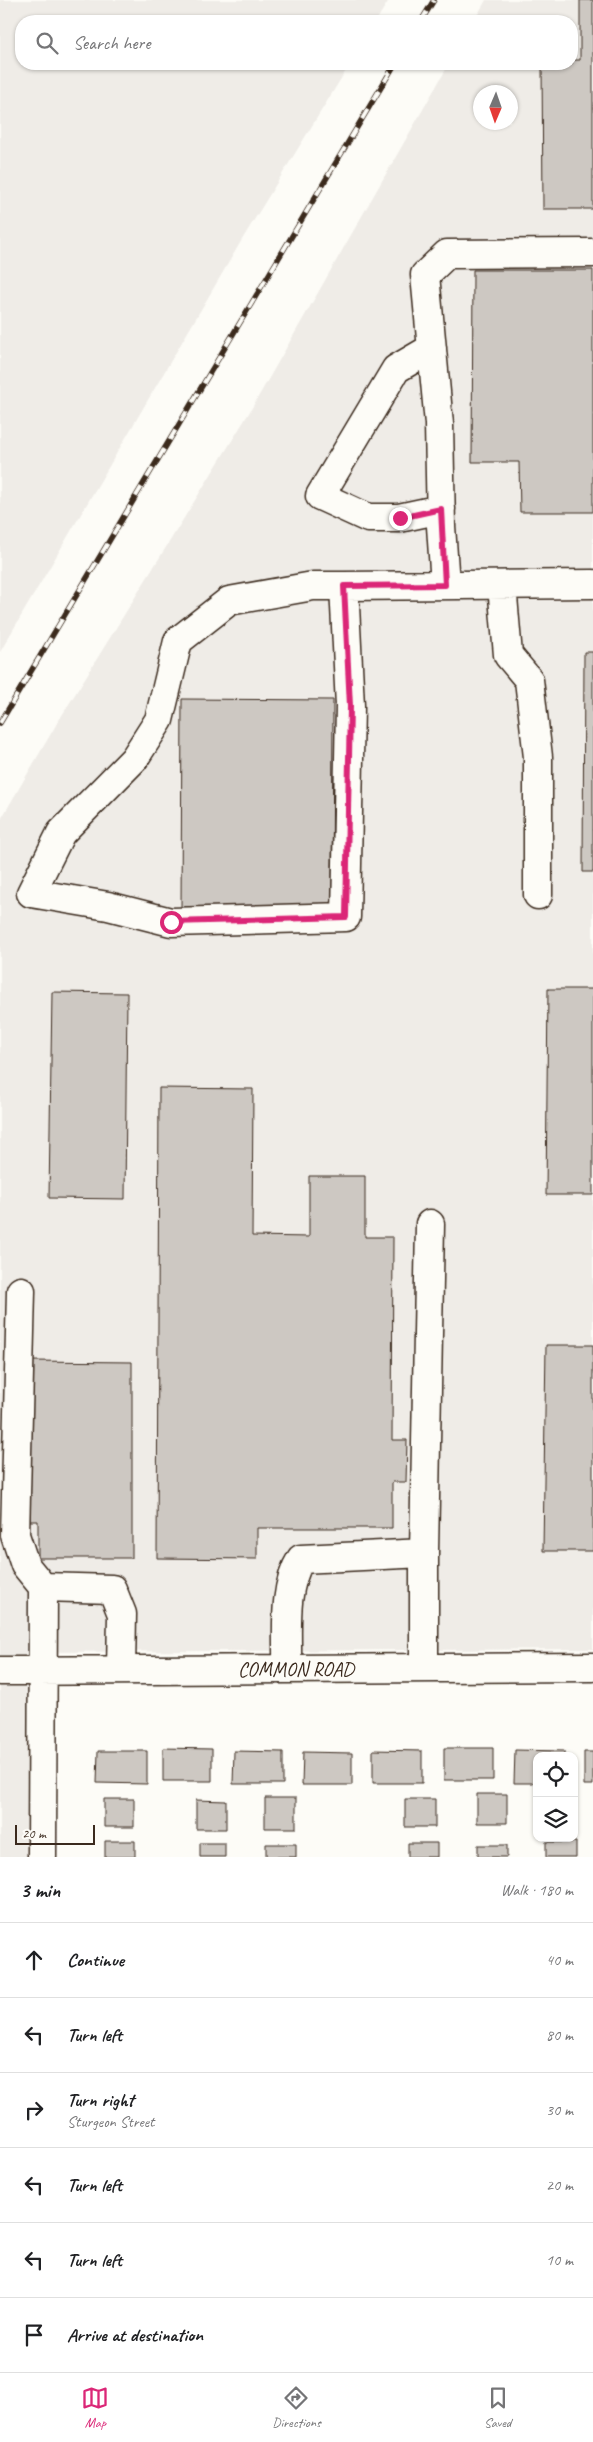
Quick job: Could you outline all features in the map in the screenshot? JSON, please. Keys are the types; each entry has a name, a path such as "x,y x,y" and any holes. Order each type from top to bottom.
{"street":[{"path":"445,585 439,424 425,275 447,254 593,253"},
{"path":"432,348 396,369 320,496 368,518 400,518 441,509"},
{"path":"502,584 508,655 529,680 538,757 538,895"},
{"path":"344,586 350,706 346,917 171,922 108,906 31,893 60,833 134,759 160,720 178,641 230,601 313,586 593,584"},
{"path":"424,1668 424,1553 430,1224"},
{"path":"21,1291 15,1535 26,1565 43,1586 42,1857"},
{"path":"287,1669 290,1595 294,1570 300,1559 424,1553"},
{"path":"43,1586 112,1589 122,1614 121,1670"},
{"name":"COMMON ROAD","path":"0,1671 593,1668"}],"shaded area":[{"path":"0,0 389,0 380,15 15,15 15,70 346,70 243,238 0,652"},
{"path":"486,0 593,0 593,1649 29,1652 27,1857 0,1857 0,821 56,725 249,413 446,70 578,70 578,15 477,15"}],"building":[{"path":"580,0 593,0 593,209 543,209 542,70 578,70 578,60 580,60"},
{"path":"473,270 593,270 593,512 520,512 519,462 472,462"},
{"path":"584,652 593,652 593,872 583,872"},
{"path":"182,699 333,700 332,912 181,911"},
{"path":"548,989 593,989 593,1195 546,1195"},
{"path":"52,992 127,993 125,1199 49,1198"},
{"path":"159,1088 253,1089 252,1236 309,1237 309,1176 365,1176 365,1237 393,1237 392,1440 407,1440 406,1482 392,1482 392,1528 257,1528 257,1559 157,1558"},
{"path":"546,1345 593,1345 593,1551 543,1551"},
{"path":"30,1361 132,1362 132,1558 38,1558 38,1521 30,1521"},
{"path":"163,1748 212,1749 212,1781 163,1781"},
{"path":"444,1748 493,1748 493,1780 444,1780"},
{"path":"373,1750 422,1751 422,1783 373,1783"},
{"path":"515,1750 564,1751 533,1752 533,1783 514,1783"},
{"path":"98,1751 147,1751 147,1784 97,1783"},
{"path":"234,1751 283,1752 283,1784 233,1784"},
{"path":"303,1752 352,1753 352,1785 302,1785"},
{"path":"584,1752 593,1752 593,1785 584,1785"},
{"path":"477,1794 507,1794 507,1823 477,1823"},
{"path":"265,1798 296,1798 296,1828 265,1828"},
{"path":"104,1799 134,1799 134,1827 104,1827"},
{"path":"405,1799 435,1799 435,1827 405,1827"},
{"path":"196,1800 226,1801 226,1829 196,1829"},
{"path":"105,1841 135,1841 135,1857 105,1857"},
{"path":"546,1842 576,1842 576,1857 546,1857"},
{"path":"200,1843 225,1843 225,1857 200,1857"},
{"path":"408,1843 437,1843 437,1857 408,1857"},
{"path":"266,1844 296,1844 296,1857 266,1857"},
{"path":"478,1845 507,1845 507,1857 478,1857"}],"railway":[{"path":"425,15 434,0"},
{"path":"0,723 391,70"}],"route":[{"path":"171,922 346,917 350,706 344,586 445,585 441,509 400,518"}]}
